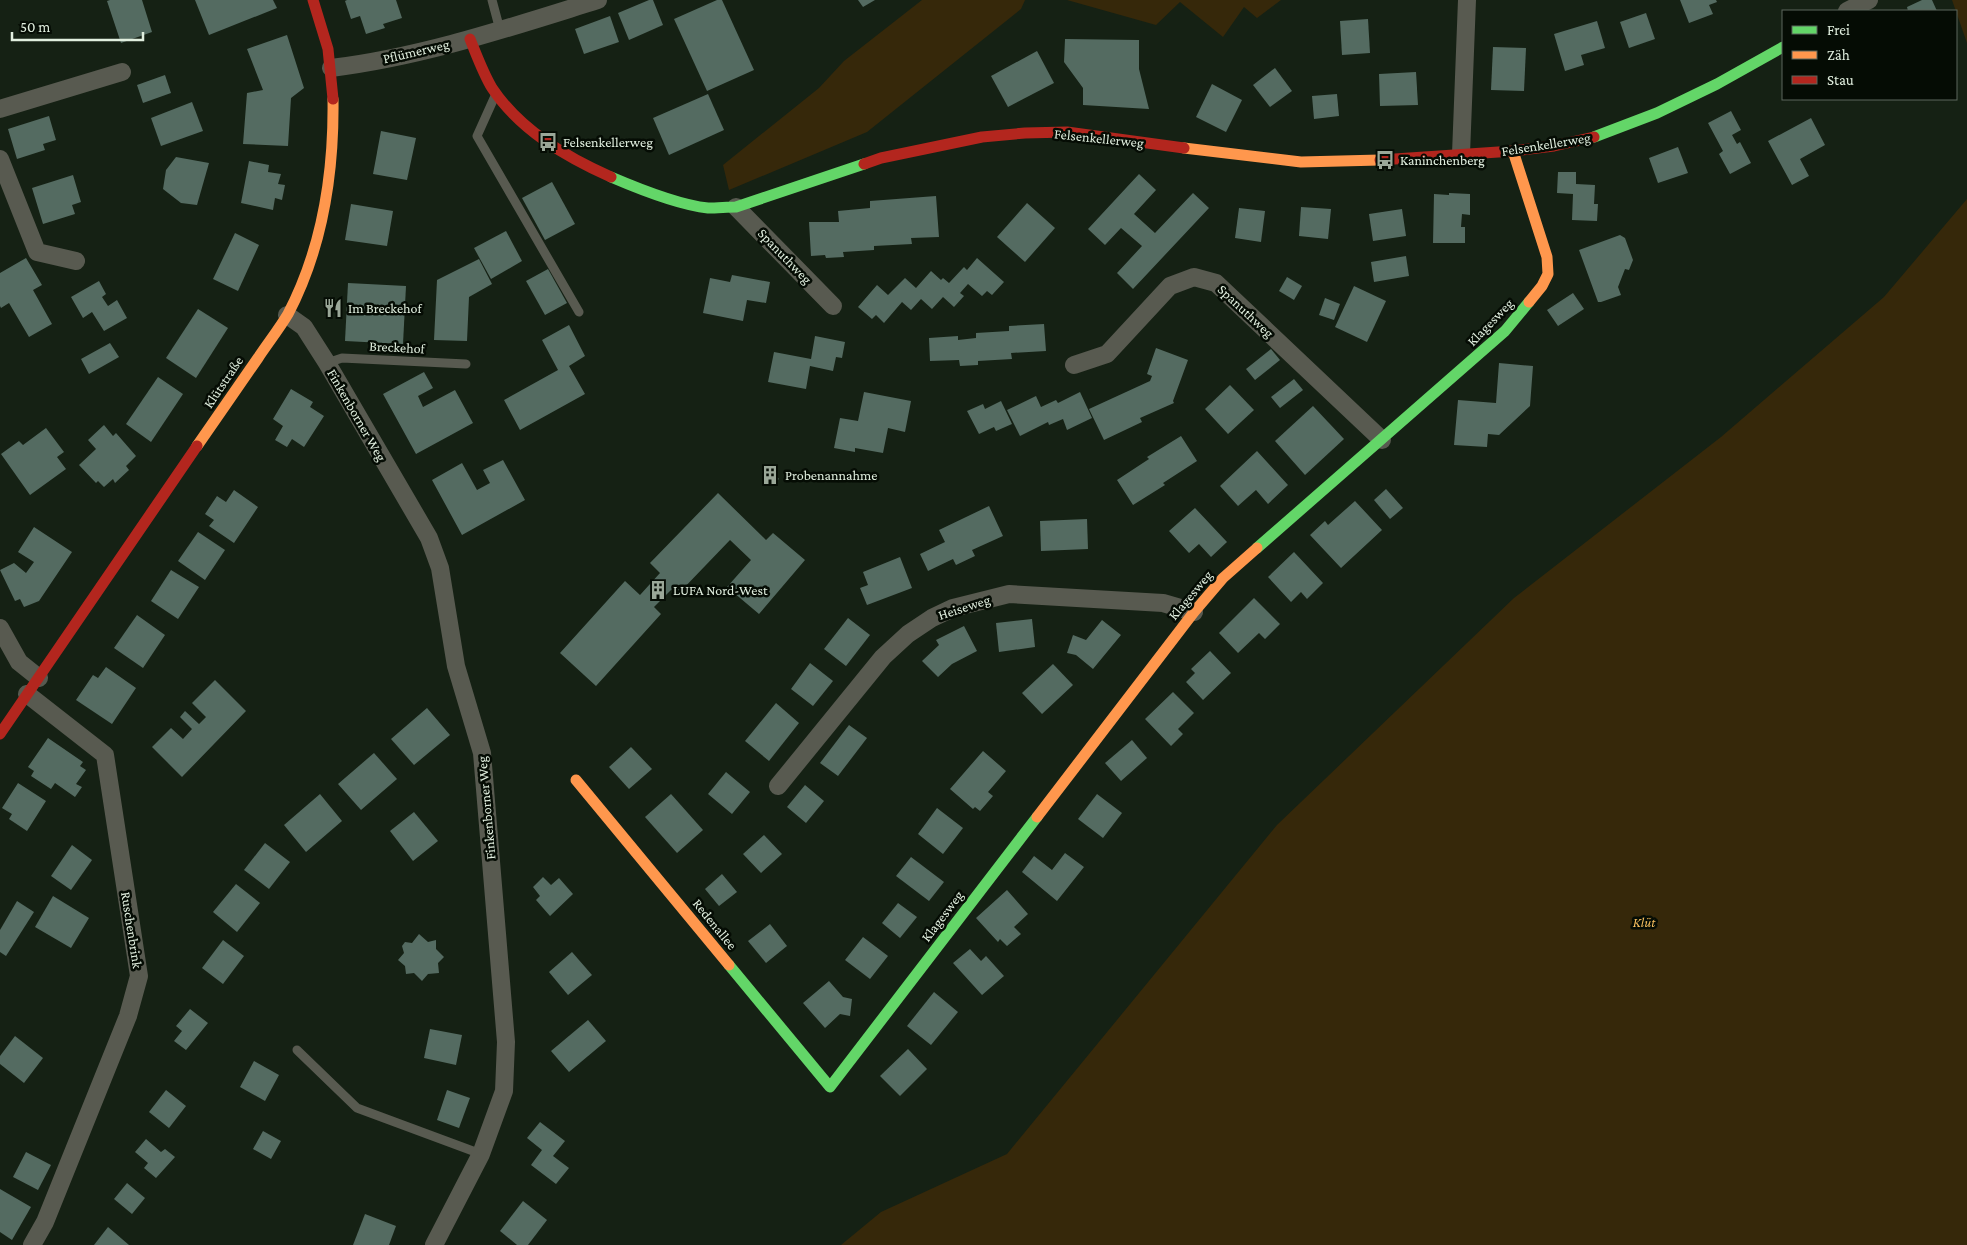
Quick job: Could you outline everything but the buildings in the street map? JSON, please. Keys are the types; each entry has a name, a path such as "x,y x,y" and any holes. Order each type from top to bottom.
{"street":[{"name":"Klütstraße","path":"0,734 287,315 308,269 329,173 332,130 331,68 326,42 313,0"},
{"name":"Pflümerweg","path":"331,68 414,53 470,39 598,0"},
{"path":"1461,154 1467,0"},
{"path":"1849,10 1869,0"},
{"name":"Felsenkellerweg","path":"470,39 484,75 497,94 515,115 548,142 588,168 637,188 690,205 713,208 736,207 881,158 982,137 1025,133 1067,132 1238,156 1301,162 1351,162 1513,151 1554,146 1598,136 1658,114 1782,48"},
{"path":"0,109 122,72"},
{"name":"Klagesweg","path":"830,1087 1194,612 1223,578 1505,331 1542,286 1548,274 1547,257 1513,151"},
{"path":"0,159 37,252 76,261"},
{"name":"Spanuthweg","path":"736,207 832,306"},
{"name":"Spanuthweg","path":"1074,365 1107,354 1170,286 1194,277 1216,283 1382,440"},
{"name":"Finkenborner Weg","path":"287,315 304,327 327,363 429,538 440,568 456,666 482,752 506,1042 504,1091 481,1154 434,1245"},
{"name":"Heiseweg","path":"778,786 883,658 908,634 932,618 953,608 1009,594 1163,602 1194,612"},
{"path":"0,628 19,662 39,678"},
{"name":"Ruschenbrink","path":"27,694 105,755 139,976 128,1016 45,1222 32,1245"},
{"name":"Redenallee","path":"576,780 830,1087"}],"lane":[{"path":"492,0 500,30"},
{"path":"497,94 477,136 579,312"},
{"name":"Breckehof","path":"327,363 342,358 466,364"},
{"path":"297,1050 357,1108 481,1154"}],"green space":[{"path":"922,0 1025,0 1021,9 867,132 729,190 723,165 819,88 844,61"},
{"path":"1067,0 1281,0 1257,18 1244,7 1223,37 1180,2 1156,25"},
{"path":"1952,0 1967,0 1967,43 1957,10"},
{"name":"Klüt","path":"1967,199 1967,1245 841,1245 881,1212 1007,1154 1277,825 1514,598 1721,437 1884,297"}],"traffic: fast":[{"path":"1594,137 1657,113 1717,84 1782,48"},
{"path":"611,177 684,204 708,208 736,207 864,164"},
{"path":"1257,548 1505,331 1529,302"},
{"path":"729,965 830,1087 1037,817"}],"traffic: slow":[{"path":"197,446 285,320 300,289 310,263 324,210 331,154 333,99"},
{"path":"1184,148 1301,162 1380,160"},
{"path":"1513,151 1547,257 1548,274 1542,286 1529,302"},
{"path":"1037,817 1194,612 1223,578 1257,548"},
{"path":"576,780 729,965"}],"traffic: jam":[{"path":"313,0 328,49 333,99"},
{"path":"470,39 492,88 516,117 545,141 577,161 611,177"},
{"path":"864,164 881,158 982,137 1025,133 1067,132 1184,148"},
{"path":"1380,160 1513,151 1554,146 1594,137"},
{"path":"0,734 197,446"}],"place":[{"name":"Felsenkellerweg","path":"548,142"},
{"name":"Kaninchenberg","path":"1385,160"},
{"name":"Im Breckehof","path":"333,308"},
{"name":"Probenannahme","path":"770,475"},
{"name":"LUFA Nord-West","path":"658,590"}]}
